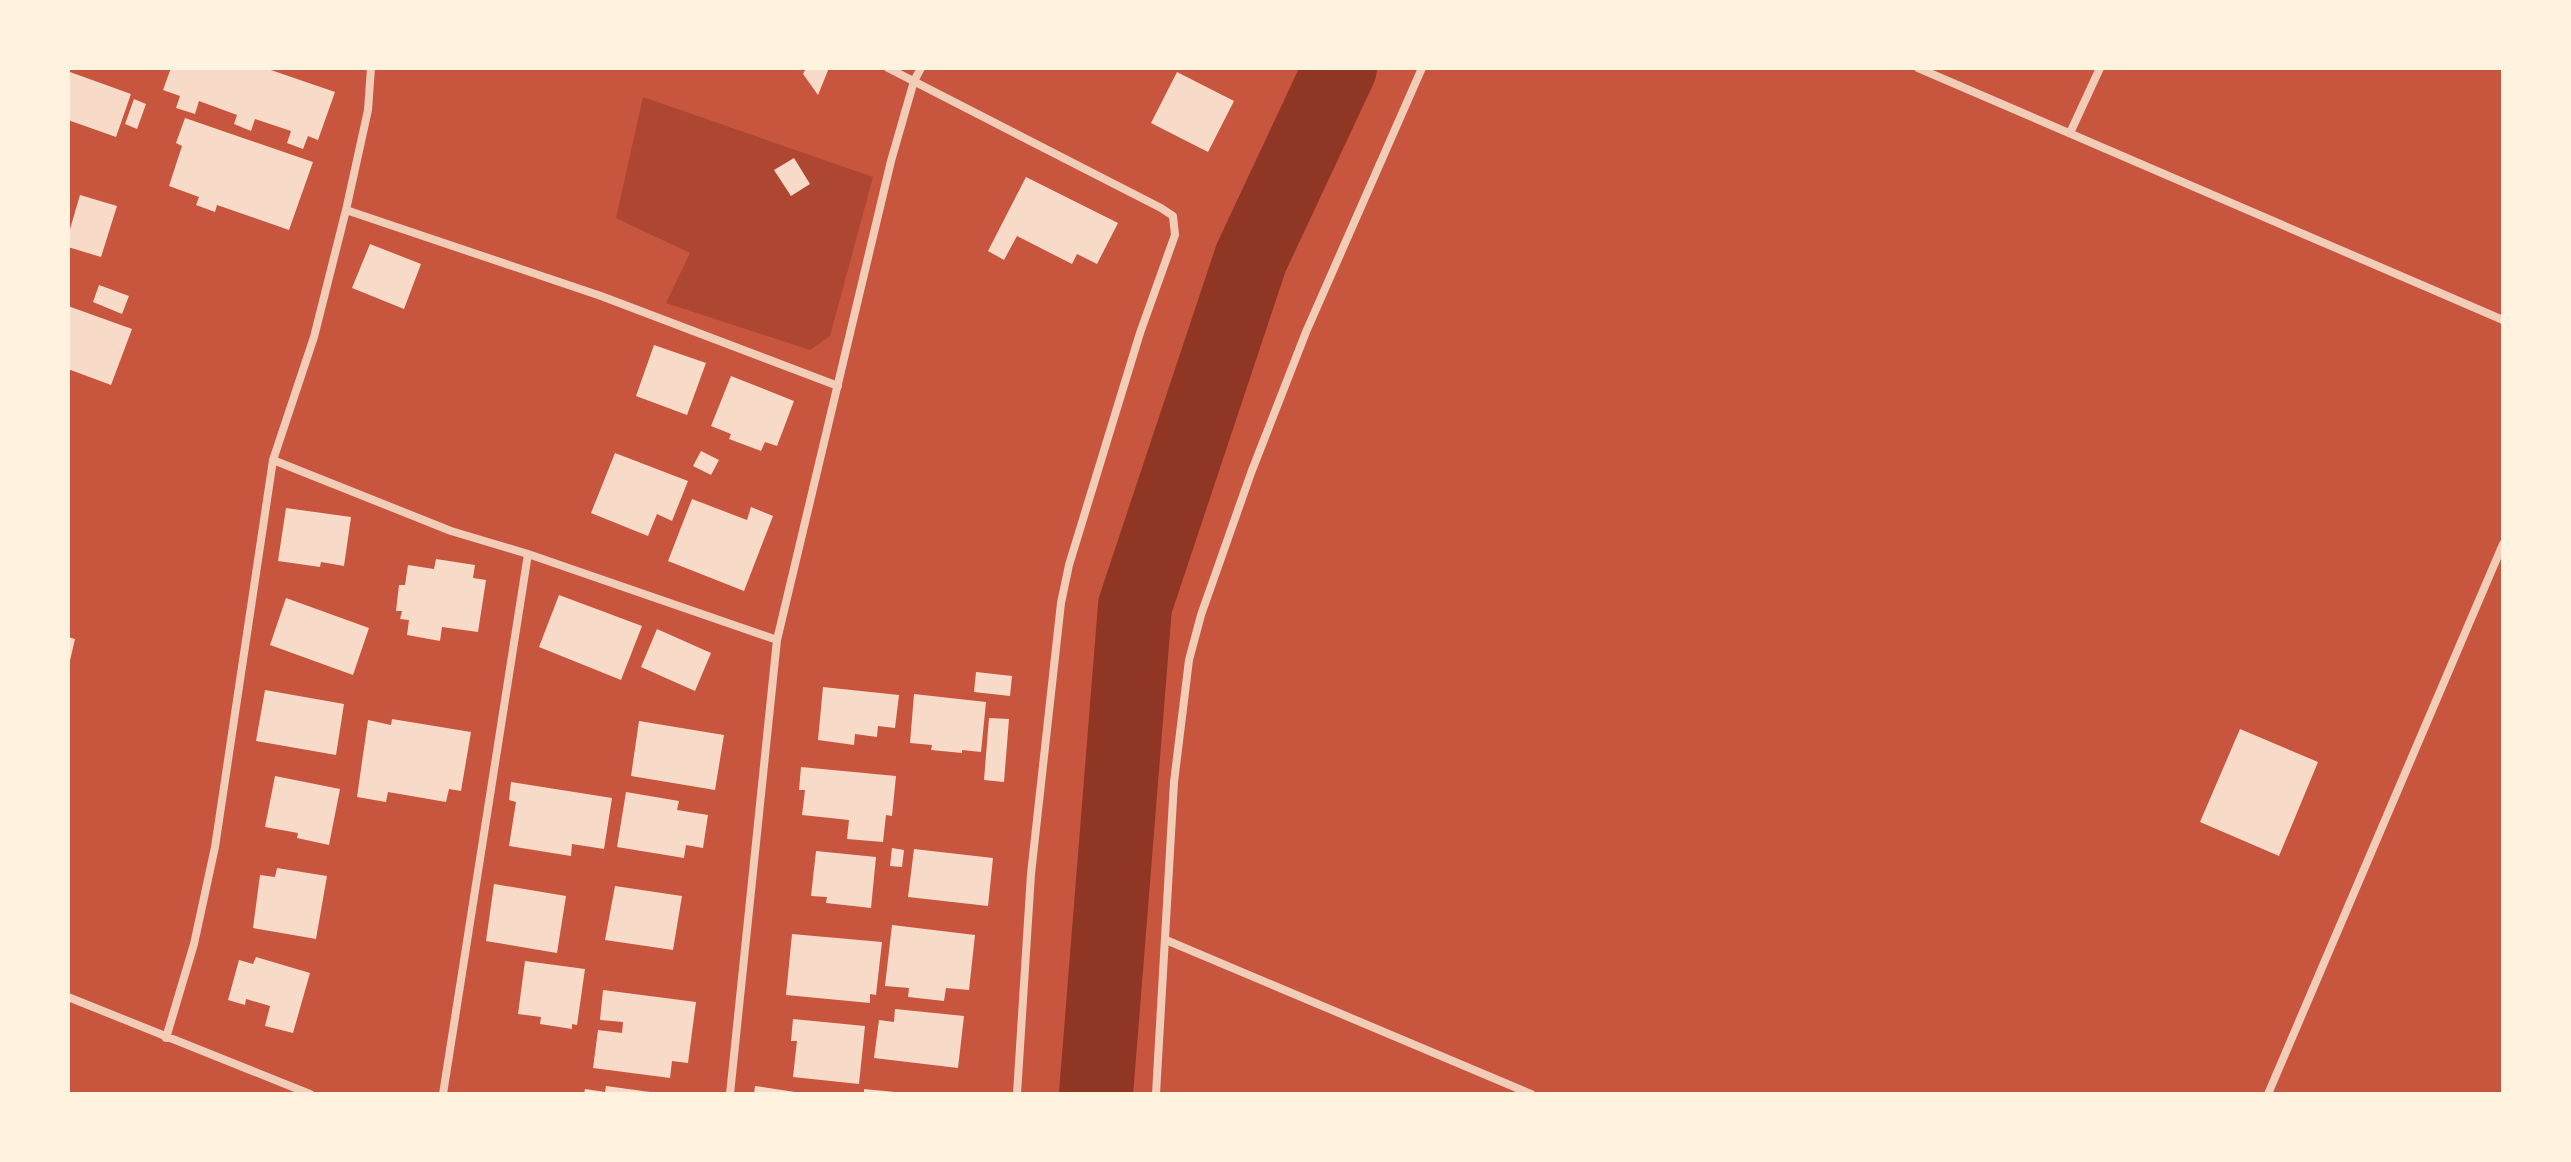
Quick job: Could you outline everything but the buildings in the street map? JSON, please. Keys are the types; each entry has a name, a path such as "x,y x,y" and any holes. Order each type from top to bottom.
{"street":[{"path":"166,1038 194,944 215,847 273,460 314,337 346,210 368,110 371,68"},
{"path":"888,68 1173,216 1175,235 1140,333 1069,565 1061,603 1031,874 1017,1094"},
{"path":"730,1094 777,640 891,161 914,81 921,68"},
{"path":"1156,1094 1174,782 1189,660 1201,615 1251,473 1306,332 1422,68"},
{"path":"1918,68 2503,320"},
{"path":"2070,133 2100,68"},
{"path":"346,210 601,296 838,386"},
{"path":"273,460 451,531 528,554 777,640"},
{"path":"2268,1094 2503,544"},
{"path":"443,1094 528,554"},
{"path":"1166,940 1531,1094"},
{"path":"68,997 310,1094"}],"shaded area":[{"path":"643,97 873,177 830,336 810,350 666,303 690,253 616,218"}],"waterway":[{"path":"1096,1094 1135,606 1251,258 1340,68"}]}
